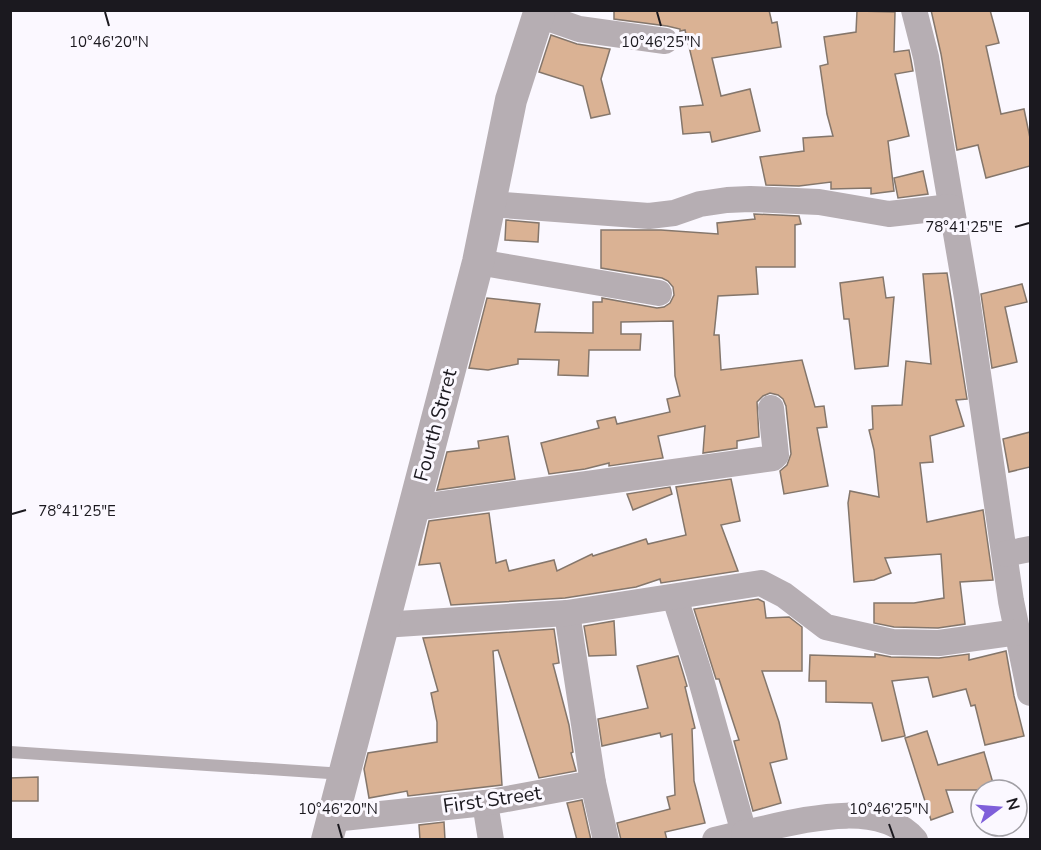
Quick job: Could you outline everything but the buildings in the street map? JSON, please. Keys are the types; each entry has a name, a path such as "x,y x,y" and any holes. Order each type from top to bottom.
{"street":[{"path":"914,10 926,57 969,310 1005,554 1029,681"},
{"path":"539,13 579,29 665,41"},
{"name":"Fourth Strret","path":"330,829 478,262 512,100 539,13"},
{"path":"490,204 648,216 674,213 700,204 739,199 819,202 889,214 951,207"},
{"path":"478,262 659,293"},
{"path":"414,508 773,458 776,455 771,408"},
{"path":"1005,554 1030,549"},
{"path":"382,625 567,613 761,583 784,596 826,627 892,642 939,643 1018,632"},
{"path":"675,597 744,832"},
{"path":"567,613 593,783 606,840"},
{"name":"First Street","path":"330,829 593,783"},
{"path":"485,802 491,840"},
{"path":"715,840 744,832 836,815 875,816 909,833 915,840"}],"lane":[{"path":"10,752 344,774"}]}
